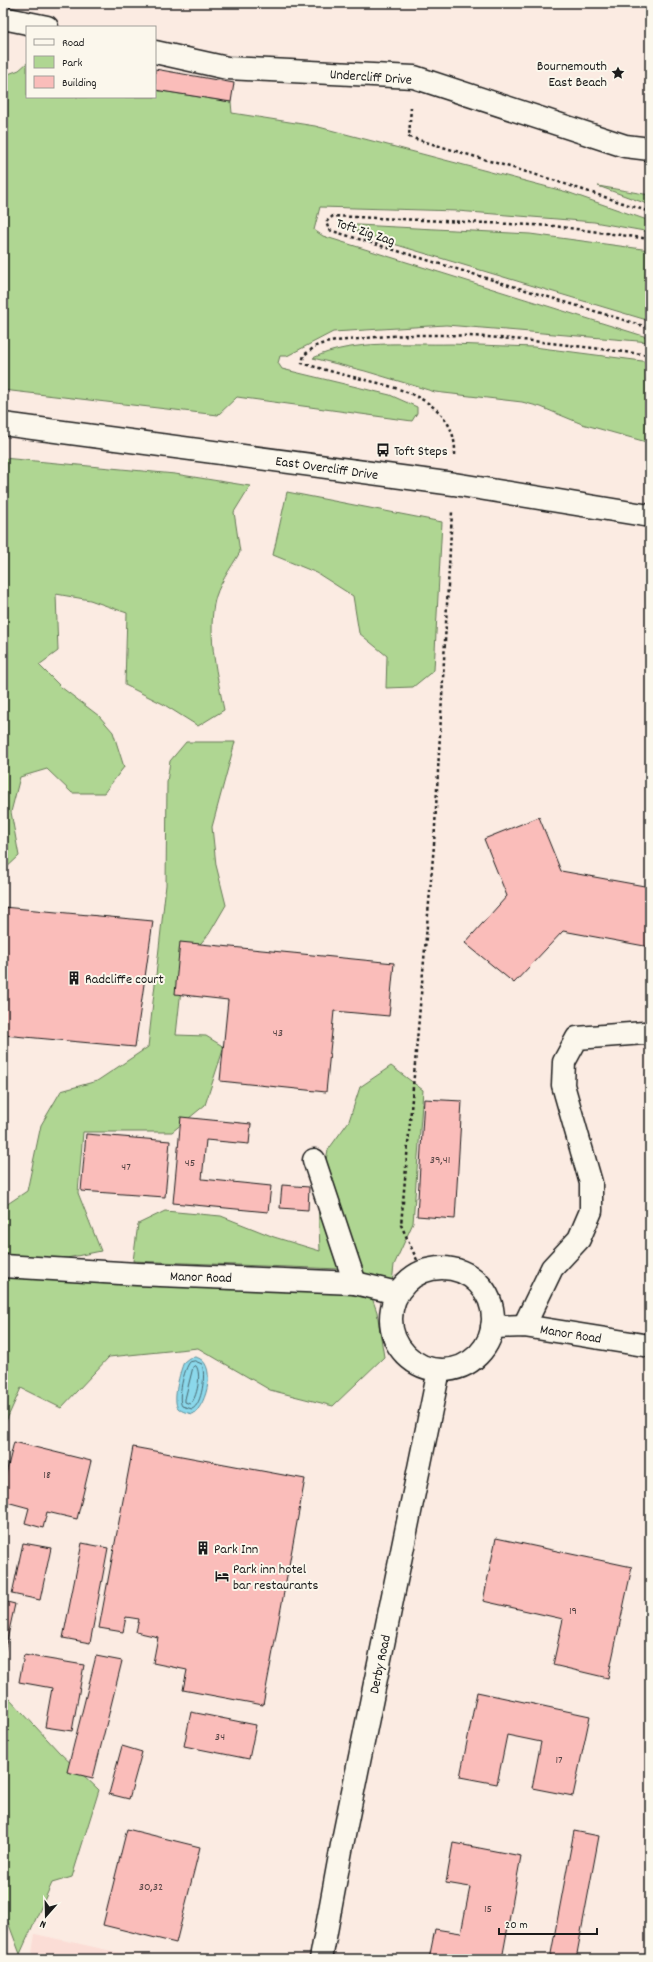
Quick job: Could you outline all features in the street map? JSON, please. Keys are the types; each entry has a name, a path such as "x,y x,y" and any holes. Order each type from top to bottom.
{"street":[{"path":"3,18 42,26"},
{"name":"Undercliff Drive","path":"156,52 227,68 414,77 625,146 650,149"},
{"name":"East Overcliff Drive","path":"3,424 454,484 650,516"},
{"path":"524,1326 552,1268 579,1239 591,1211 591,1183 563,1085 564,1062 577,1038 644,1033 650,1035"},
{"path":"314,1160 355,1283"},
{"name":"Manor Road","path":"3,1266 137,1274 355,1283 397,1293"},
{"path":"438,1268 453,1269 467,1275 479,1284 488,1297 492,1312 492,1327 488,1342 479,1354 468,1363 453,1369 439,1370 422,1366 407,1356 396,1343 391,1326 391,1309 397,1293 408,1280 422,1271 438,1268"},
{"name":"Manor Road","path":"492,1327 524,1326 650,1346"},
{"name":"Derby Road","path":"321,1959 342,1845 439,1370"}],"path":[{"path":"414,77 409,137 550,179 650,212"},
{"name":"Toft Zig Zag","path":"650,239 554,226 333,216 326,222 329,230 650,328"},
{"path":"422,1271 401,1225 434,845 455,443 447,422 434,408 417,396 386,385 302,363 304,355 317,346 385,336 421,335 492,337 650,355"}],"shaded area":[{"path":"35,1934 148,1959 31,1959"}],"green space":[{"path":"26,64 26,98 156,98 156,90 231,102 232,113 315,126 567,192 650,221 650,232 594,222 457,211 320,207 314,230 323,236 650,338 650,342 446,325 333,332 287,356 280,356 278,363 282,369 390,395 417,407 417,413 412,421 237,397 218,415 3,390 3,76 19,70"},
{"path":"598,186 650,195 650,205"},
{"path":"339,224 530,234 650,250 650,321 387,242"},
{"path":"451,344 534,347 650,362 650,443 582,424 541,407 522,402 435,392 365,371 313,358 328,352 362,345"},
{"path":"3,458 175,474 250,486 234,512 240,552 218,591 212,617 214,657 224,710 198,726 163,704 125,685 127,613 90,600 56,594 58,651 39,665 61,687 99,716 113,732 124,767 104,793 72,793 47,769 20,777 11,812 19,856 3,871"},
{"path":"287,492 442,522 434,670 413,687 386,688 387,656 359,633 353,596 317,573 273,555"},
{"path":"186,742 235,742 212,827 216,865 226,905 209,934 184,962 176,1035 206,1036 224,1047 205,1105 172,1132 83,1132 78,1193 101,1251 67,1258 3,1256 3,1207 27,1191 41,1125 61,1091 97,1081 148,1047 166,885 167,782 170,761"},
{"path":"391,1066 423,1090 413,1223 394,1265 392,1283 341,1269 133,1261 138,1224 165,1211 221,1216 274,1237 320,1251 318,1198 328,1150 349,1121 360,1087"},
{"path":"3,1272 131,1278 371,1295 377,1312 384,1357 333,1406 270,1390 198,1348 109,1357 61,1408 21,1388 3,1428"},
{"path":"3,1697 10,1699 59,1752 99,1790 72,1877 52,1883 20,1954 3,1909"}],"water":[{"path":"195,1357 202,1360 206,1366 208,1384 202,1402 193,1414 178,1408 176,1404 176,1393 184,1362 189,1358"}],"building":[{"path":"156,69 234,83 231,102 156,90"},
{"path":"539,817 561,871 650,887 650,947 563,931 514,983 465,943 507,896 484,839"},
{"name":"Radcliffe court","path":"3,907 153,921 135,1047 3,1035"},
{"path":"180,942 394,963 389,1016 334,1011 326,1092 220,1081 228,1000 175,994"},
{"path":"424,1099 462,1101 455,1219 417,1216"},
{"path":"181,1117 251,1124 249,1144 206,1140 202,1179 271,1186 268,1212 173,1203"},
{"path":"86,1134 170,1141 165,1197 81,1191"},
{"path":"282,1185 309,1187 308,1210 280,1208"},
{"path":"14,1442 91,1461 77,1519 47,1512 43,1528 25,1523 29,1508 3,1501 3,1486"},
{"name":"Park Inn","path":"133,1447 305,1479 263,1705 183,1690 187,1670 153,1663 158,1637 136,1632 139,1619 126,1617 123,1632 99,1628"},
{"path":"496,1538 632,1567 608,1678 553,1665 563,1619 483,1601"},
{"path":"23,1543 51,1548 40,1600 12,1594"},
{"path":"82,1543 108,1548 90,1643 63,1638"},
{"path":"3,1601 15,1604 3,1658"},
{"path":"24,1655 84,1665 72,1731 45,1727 52,1688 19,1682"},
{"path":"96,1656 122,1661 93,1778 67,1772"},
{"path":"477,1692 590,1716 573,1796 532,1788 541,1742 507,1735 497,1784 460,1777"},
{"path":"191,1712 256,1725 249,1759 184,1746"},
{"path":"122,1746 142,1752 129,1799 109,1794"},
{"path":"127,1829 200,1847 176,1943 103,1925"},
{"path":"574,1831 599,1836 576,1959 550,1959"},
{"path":"453,1843 521,1856 502,1959 429,1959 435,1929 461,1933 470,1887 446,1883"},
{"path":"65,1955 92,1959 64,1959"}],"place":[{"name":"Bournemouth East Beach","path":"618,73"},
{"name":"Toft Steps","path":"383,450"},
{"name":"Radcliffe court","path":"74,978"},
{"name":"Park Inn","path":"203,1548"},
{"name":"Park inn hotel bar restaurants","path":"222,1576"}]}
